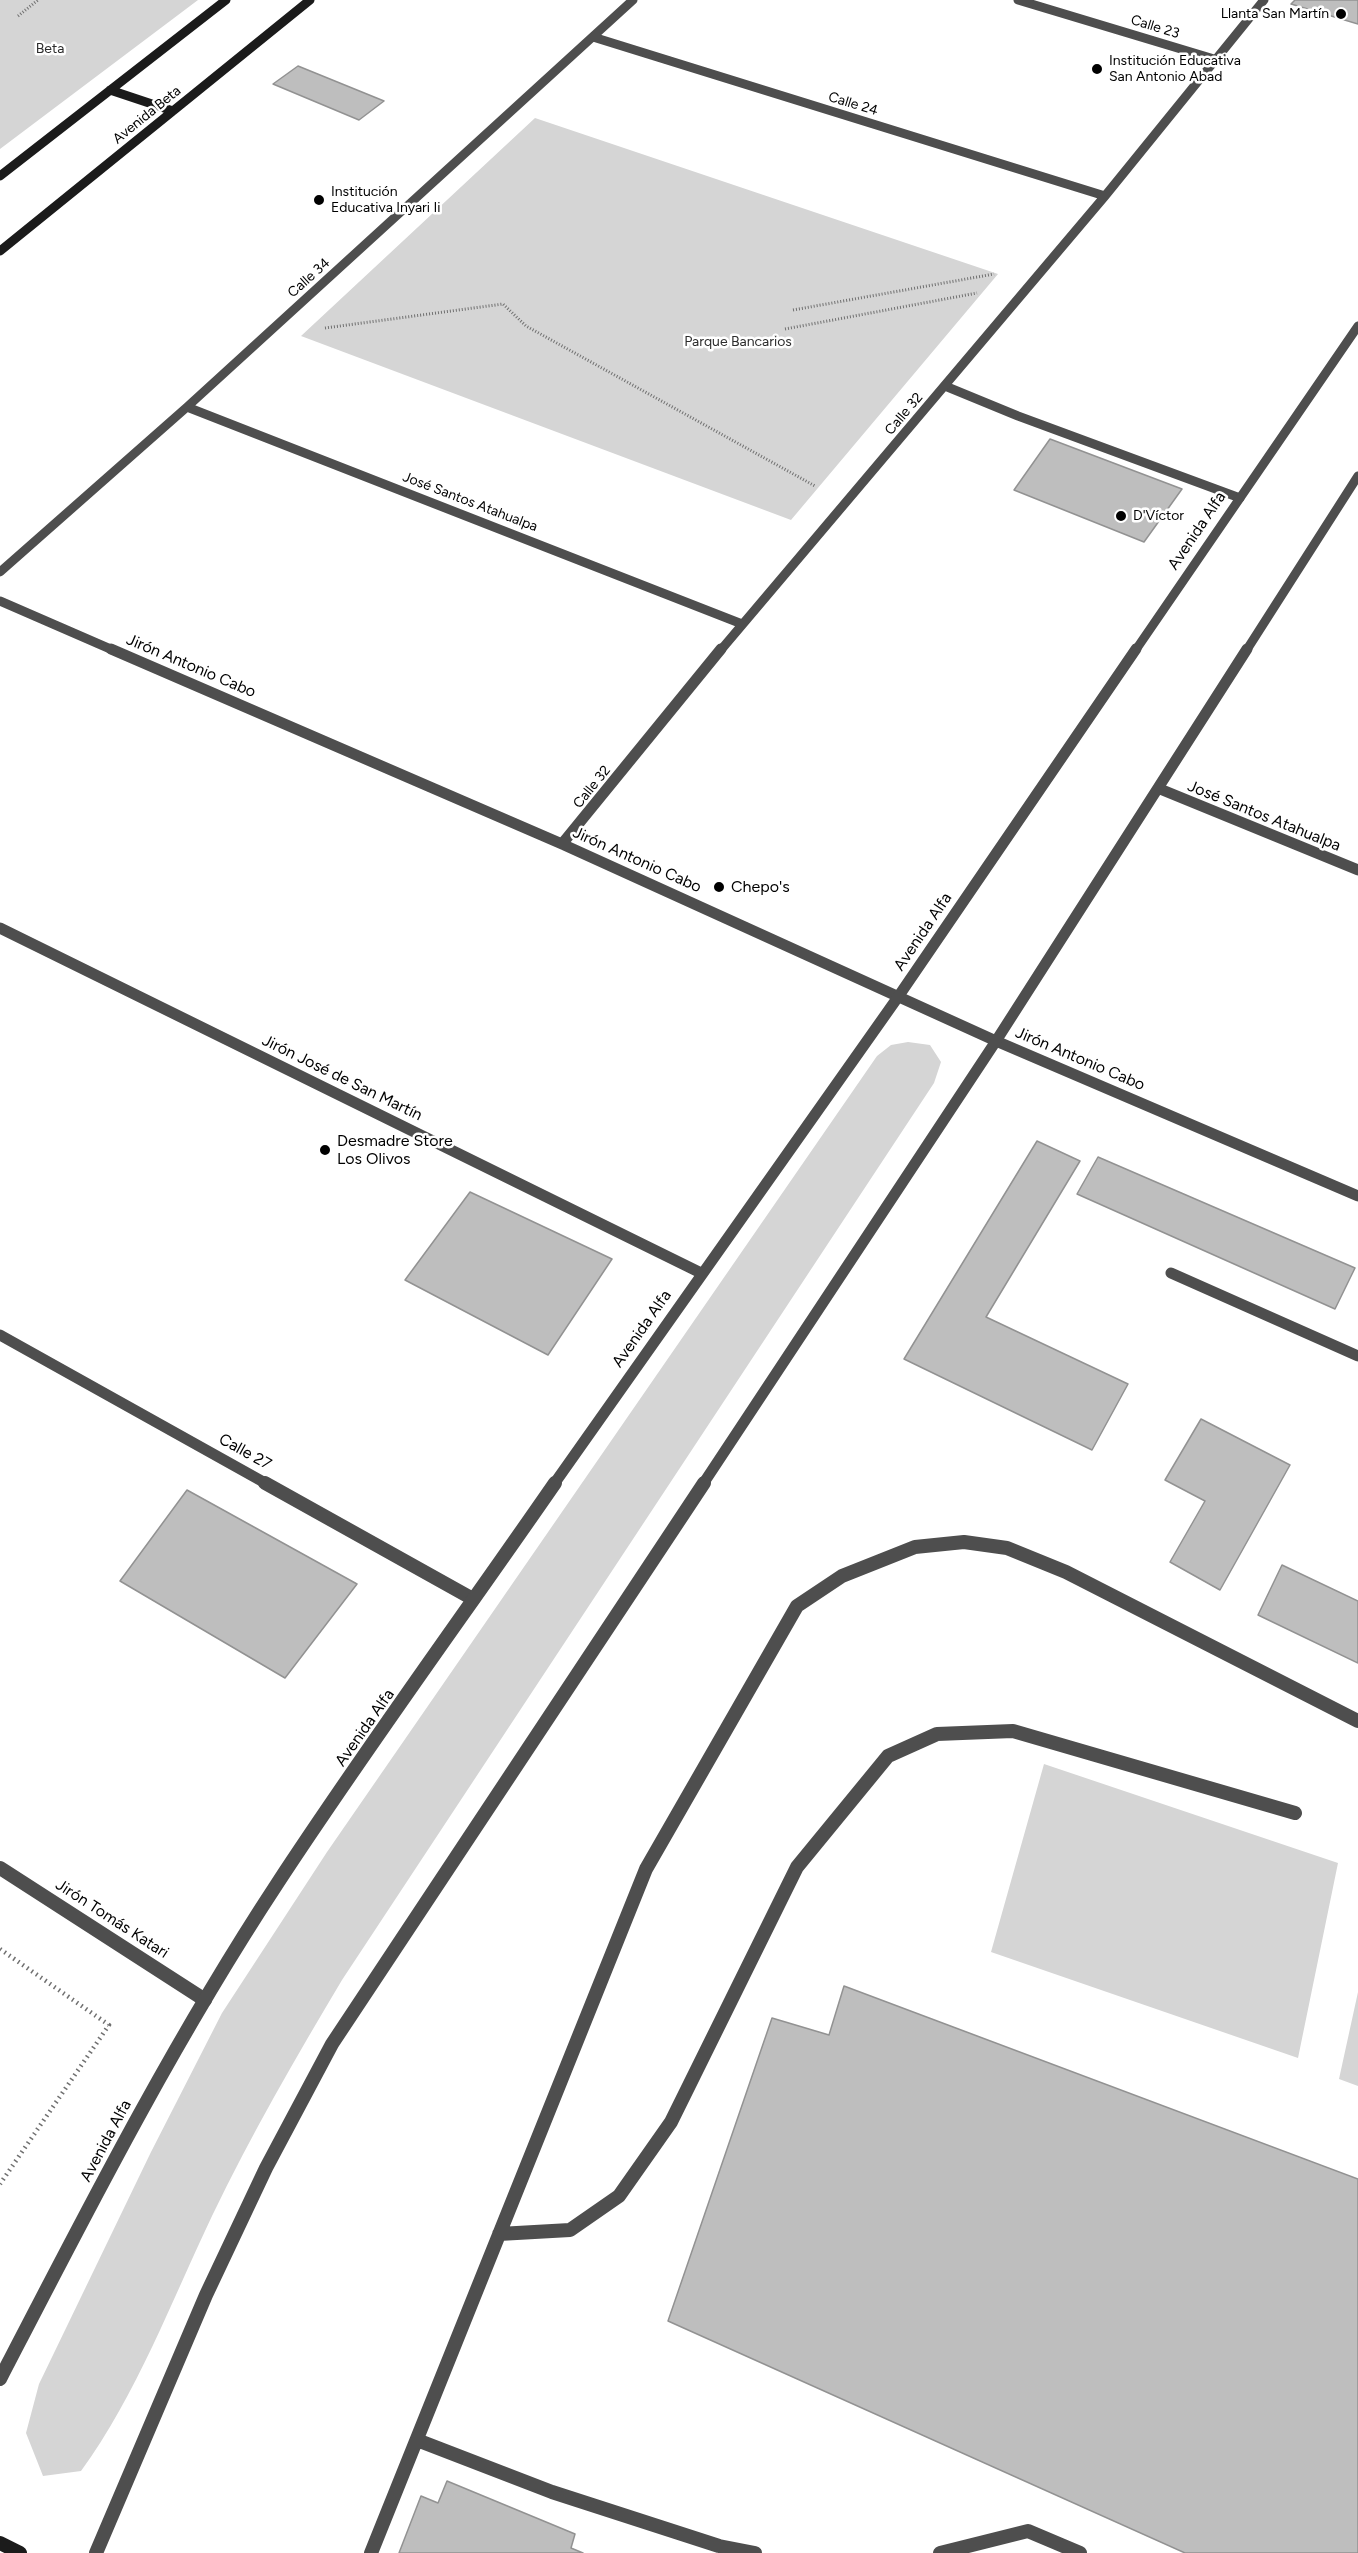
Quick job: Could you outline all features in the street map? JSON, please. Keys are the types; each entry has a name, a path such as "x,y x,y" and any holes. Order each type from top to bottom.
{"main road":[{"path":"0,176 226,0"},
{"name":"Avenida Beta","path":"0,251 310,0"},
{"path":"110,90 173,111"},
{"path":"0,2543 20,2553"}],"street":[{"name":"Calle 34","path":"0,572 187,407 633,0"},
{"name":"Calle 23","path":"1018,0 1214,59"},
{"name":"Calle 32","path":"562,844 742,624 1105,196 1263,0"},
{"name":"Calle 24","path":"593,37 1105,196"},
{"name":"Avenida Alfa","path":"0,2379 127,2134 205,2000 277,1884 701,1273 898,997 1358,326"},
{"path":"945,386 1018,416 1240,498"},
{"name":"José Santos Atahualpa","path":"187,407 742,624"},
{"path":"96,2553 167,2379 284,2131 332,2044 996,1041 1160,789 1358,476"},
{"name":"Jirón Antonio Cabo","path":"0,601 562,844 996,1041 1358,1196"},
{"name":"José Santos Atahualpa","path":"1160,789 1358,870"},
{"name":"Jirón José de San Martín","path":"0,928 701,1273"},
{"path":"1171,1273 1358,1356"},
{"name":"Calle 27","path":"0,1335 473,1599"},
{"path":"371,2553 646,1869 797,1606 842,1576 915,1547 964,1542 1007,1548 1066,1572 1358,1721"},
{"path":"499,2234 570,2229 619,2196 671,2122 797,1867 888,1756 937,1734 1013,1731 1295,1813"},
{"name":"Jirón Tomás Katari","path":"0,1868 205,2000"},
{"path":"417,2440 563,2495 719,2546 755,2553"},
{"path":"940,2553 1028,2532 1080,2553"}],"path":[{"path":"18,16 38,0"},
{"path":"793,310 994,274"},
{"path":"784,329 978,293"},
{"path":"324,328 503,304 526,326 816,486"},
{"path":"0,1949 109,2025 0,2184"}],"green space":[{"name":"Beta","path":"0,0 198,0 0,149"},
{"name":"Parque Bancarios","path":"535,118 998,274 791,520 301,336"},
{"path":"908,1042 930,1045 941,1062 934,1083 342,1980 242,2156 136,2380 101,2442 81,2471 43,2476 26,2433 39,2384 151,2152 222,2013 327,1852 877,1056 891,1045"},
{"path":"1044,1764 1338,1863 1298,2058 991,1952"},
{"path":"1358,1992 1358,2086 1339,2079"}],"building":[{"name":"Llanta San Martín","path":"1295,0 1358,0 1358,24 1291,4"},
{"path":"298,66 384,101 359,120 273,84"},
{"name":"D'Víctor","path":"1050,439 1182,489 1144,542 1014,490"},
{"path":"1037,1141 1080,1161 986,1317 1128,1384 1092,1450 904,1359"},
{"path":"1098,1157 1355,1268 1335,1309 1077,1194"},
{"path":"470,1192 612,1259 548,1355 405,1280"},
{"path":"1201,1419 1290,1465 1220,1590 1170,1562 1205,1501 1165,1480"},
{"path":"187,1490 357,1584 285,1678 120,1581"},
{"path":"1282,1565 1358,1601 1358,1663 1258,1615"},
{"path":"844,1986 1358,2179 1358,2553 1185,2553 668,2321 772,2018 829,2035"},
{"path":"447,2481 575,2534 571,2548 583,2553 399,2553 421,2496 438,2503"}],"place":[{"name":"Llanta San Martín","path":"1341,14"},
{"name":"Institución Educativa San Antonio Abad","path":"1097,69"},
{"name":"Institución Educativa Inyari Ii","path":"319,200"},
{"name":"D'Víctor","path":"1121,516"},
{"name":"Chepo's","path":"719,887"},
{"name":"Desmadre Store Los Olivos","path":"325,1150"}]}
